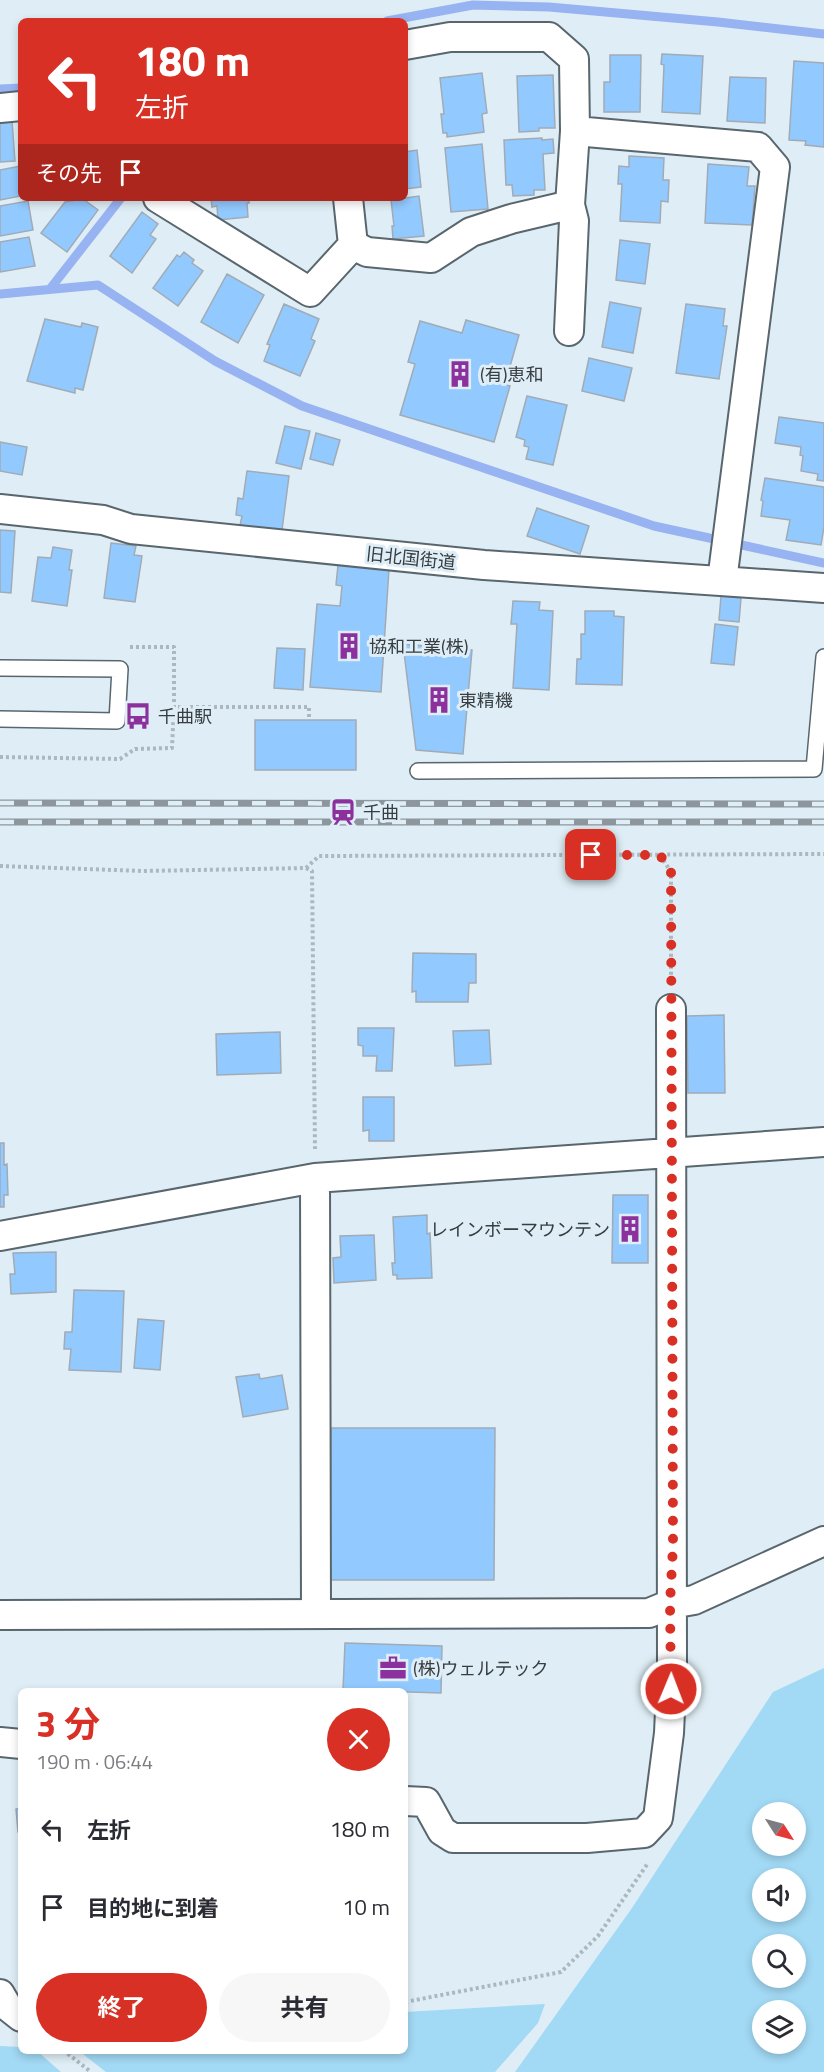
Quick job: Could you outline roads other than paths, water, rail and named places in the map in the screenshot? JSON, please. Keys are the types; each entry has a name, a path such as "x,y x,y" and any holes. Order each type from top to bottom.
{"street":[{"path":"408,44 450,37 549,37 574,59 575,131 570,206 573,220 569,331"},
{"path":"0,108 18,106"},
{"path":"575,131 758,147 775,167 724,569"},
{"path":"163,201 310,292 353,245 348,201"},
{"path":"353,245 367,252 431,258 471,232 511,219 570,206"},
{"name":"旧北国街道","path":"0,509 103,520 130,529 437,560 724,569 824,588"},
{"path":"408,1801 426,1802 442,1831 453,1838 587,1838 644,1833 658,1818 668,1743 672,1666 670,1604 673,1546 671,1009"},
{"path":"0,1236 315,1178 824,1142"},
{"path":"315,1178 316,1613"},
{"path":"0,1615 649,1612 670,1604 694,1600 824,1541"},
{"path":"0,1742 18,1744"},
{"path":"0,1994 7,2006 18,2015"}],"lane":[{"path":"418,771 814,769 824,657"},
{"path":"0,668 120,669 117,721 0,719"}],"waterway":[{"path":"403,18 473,5 549,7 824,34"},
{"path":"0,89 18,88"},
{"path":"50,289 119,201"},
{"path":"0,294 98,285 215,361 302,406 654,526 824,563"}],"railway":[{"path":"0,803 824,804"},
{"path":"0,822 824,822"}],"place":[{"name":"(有)恵和","path":"460,374"},
{"name":"協和工業(株)","path":"349,646"},
{"name":"東精機","path":"439,700"},
{"name":"千曲駅","path":"138,716"},
{"name":"千曲","path":"343,812"},
{"name":"レインボーマウンテン","path":"630,1229"},
{"name":"(株)ウェルテック","path":"393,1668"}]}
